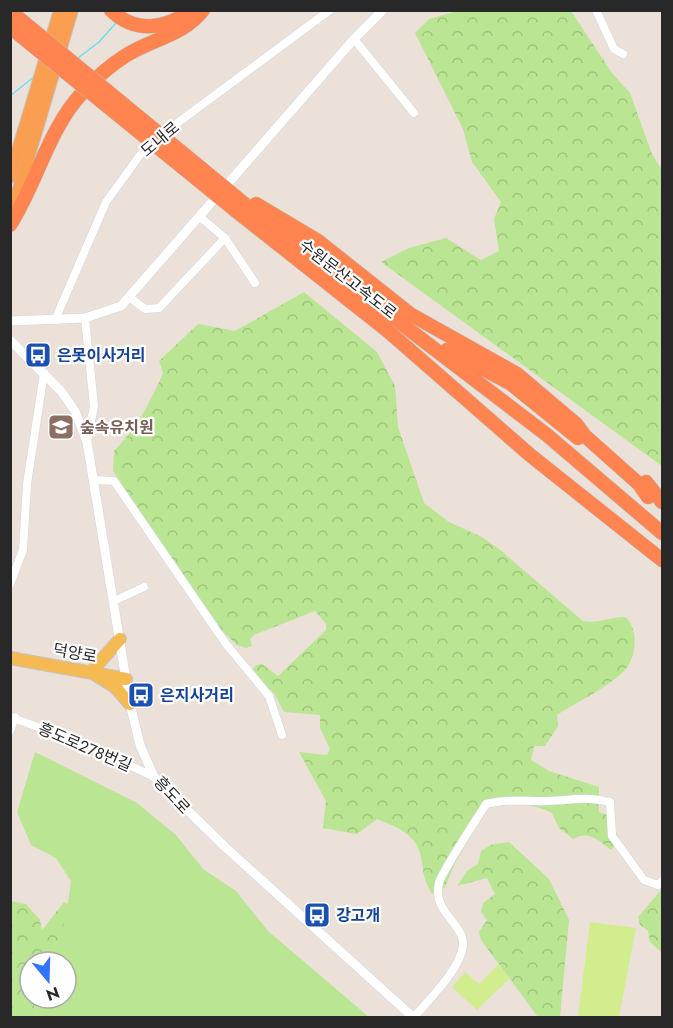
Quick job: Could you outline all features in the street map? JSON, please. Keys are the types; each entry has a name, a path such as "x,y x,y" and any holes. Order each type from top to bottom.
{"highway":[{"path":"22,10 241,203 318,241 410,314 517,374 576,424 627,462 663,502"},
{"path":"111,10 131,23 158,27 177,21 191,10"},
{"path":"10,225 23,205 54,134 82,93 125,56 193,24 203,10"},
{"name":"수원문산고속도로","path":"10,11 241,203 530,455 663,560"},
{"path":"10,217 64,11"},
{"name":"수원문산고속도로","path":"10,27 408,327 547,435 663,532"},
{"path":"10,177 43,92"},
{"path":"408,327 510,383 648,497 639,484 585,436 576,424"}],"main road":[{"path":"120,639 91,672 115,687 130,704"},
{"name":"덕양로","path":"14,659 126,679"}],"street":[{"name":"도내로","path":"55,320 106,202 140,154 176,124 330,10"},
{"path":"10,321 85,318 121,306 354,39 383,10"},
{"path":"596,10 614,50 623,54"},
{"path":"354,39 414,113"},
{"path":"200,217 225,238 255,283"},
{"path":"129,297 145,309 159,308 225,238"},
{"path":"85,318 94,406 87,442"},
{"name":"흥도로","path":"10,340 62,391 75,411 87,442 130,704 140,745 154,777 224,846 414,1017 445,981 462,954 462,937 442,912 439,883 486,804 511,799 548,801 586,797 610,802 612,836 644,880 658,885 663,882"},
{"path":"10,584 23,550 27,484 44,373"},
{"path":"94,480 114,481 226,644 269,696 282,735"},
{"path":"114,601 144,587"},
{"name":"흥도로278번길","path":"10,731 13,717 83,743 154,777"}],"green space":[{"path":"460,10 571,11 612,73 630,93 652,154 662,170 662,466 381,262 409,248 446,238 481,260 499,251 494,219 501,202 472,162 463,129 415,33 429,19"},
{"path":"304,292 377,352 395,386 398,427 424,503 449,522 482,537 499,549 583,621 594,622 625,617 630,622 635,644 628,666 609,683 557,715 558,726 545,746 534,746 531,760 549,771 599,787 599,812 610,816 609,826 617,833 616,844 611,850 589,836 579,836 573,839 559,828 552,813 544,809 521,804 488,808 455,863 445,887 432,894 425,878 417,846 414,840 403,831 377,819 357,834 323,828 326,801 299,752 327,755 330,749 320,728 320,715 284,712 274,693 253,676 252,670 256,665 262,664 278,676 326,630 326,624 315,611 254,635 250,639 252,646 246,648 237,645 221,630 113,471 114,451 142,415 163,373 159,361 198,324 235,331"},
{"path":"35,752 137,803 176,835 203,869 236,891 268,931 369,1017 36,1017 35,1010 78,1010 78,950 53,950 63,923 71,881 56,858 31,845 17,812"},
{"path":"509,842 549,879 569,920 560,1017 538,1017 481,940 479,932 487,920 481,912 483,903 495,894 487,878 457,886 467,871 478,864 481,851 490,845"},
{"path":"662,889 662,953 650,942 648,931 640,925 638,917"},
{"path":"11,901 26,904 40,920 42,930 64,902 69,905 54,950 18,950 18,1010 35,1010 36,1017 11,1017"},
{"path":"590,922 636,928 619,1017 578,1017"},
{"path":"498,965 510,978 477,1010 452,987 465,972 479,984"}],"waterway":[{"path":"78,58 99,42 116,23"},
{"path":"10,96 35,76"}],"place":[{"name":"은못이사거리","path":"38,355"},
{"name":"숲속유치원","path":"61,427"},
{"name":"은지사거리","path":"141,695"},
{"name":"강고개","path":"317,915"}]}
